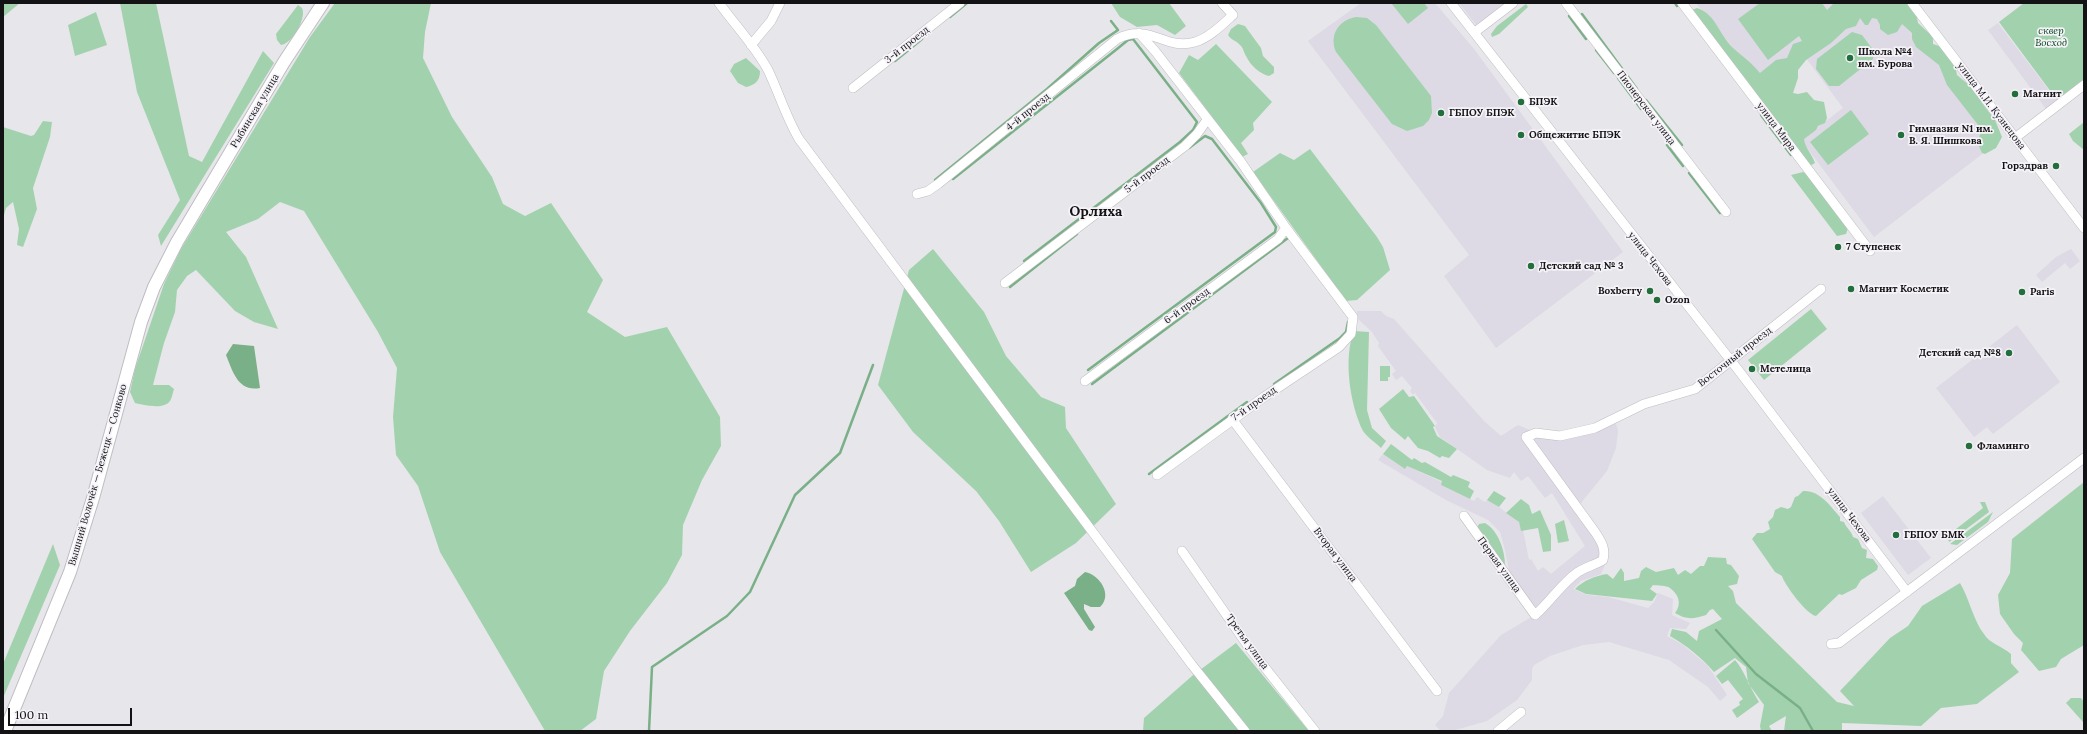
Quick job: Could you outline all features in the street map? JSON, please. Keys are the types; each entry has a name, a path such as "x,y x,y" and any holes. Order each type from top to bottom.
{"main road":[{"name":"Рыбинская улица","path":"190,221 284,62 323,3"},
{"name":"Вышний Волочёк — Бежецк — Сонково","path":"5,731 70,572 93,498 145,310 165,264 190,221"}],"street":[{"path":"719,3 768,70 790,123 799,139 1192,666 1245,731"},
{"path":"751,45 771,21 780,3"},
{"name":"3-й проезд","path":"853,88 960,3"},
{"path":"1139,33 1176,44 1195,42 1233,15 1222,3"},
{"name":"улица Чехова","path":"1451,3 1731,361 1907,592"},
{"path":"1475,32 1513,3"},
{"name":"Пионерская улица","path":"1566,3 1726,212"},
{"name":"улица Мира","path":"1682,3 1870,252"},
{"name":"улица М.И. Кузнецова","path":"1912,3 2084,228"},
{"name":"4-й проезд","path":"917,194 928,191 938,184 1117,40 1129,33 1139,33"},
{"path":"1139,33 1155,51 1207,120 1242,162 1286,228"},
{"path":"2015,138 2084,84"},
{"name":"5-й проезд","path":"1005,283 1185,146 1197,134 1207,120"},
{"name":"7-й проезд","path":"1157,475 1232,419 1339,347 1351,334 1353,317 1286,228"},
{"name":"6-й проезд","path":"1085,381 1278,239 1286,228"},
{"name":"Восточный проезд","path":"1535,615 1564,584 1579,572 1603,560 1605,554 1603,545 1595,532 1526,438 1536,433 1560,436 1595,428 1644,404 1695,389 1821,289"},
{"name":"Вторая улица","path":"1232,419 1437,691"},
{"path":"1831,644 1839,643 2084,458"},
{"name":"Первая улица","path":"1464,516 1535,615"},
{"name":"Третья улица","path":"1182,551 1248,646 1315,731"},
{"path":"1498,731 1521,712"}],"shaded area":[{"name":"ГБПОУ БПЭК","path":"1361,3 1435,3 1474,49 1623,252 1496,348 1444,276 1469,255 1308,41"},
{"path":"1459,3 1507,3 1477,26"},
{"path":"1696,3 1897,3 1994,145 1874,237 1801,140 1843,108 1803,54 1759,86"},
{"path":"1998,23 2057,101 2046,109 1988,30"},
{"path":"2071,249 2080,261 2070,269 2065,263 2042,282 2036,275 2056,257"},
{"path":"1357,311 1381,311 1386,316 1394,319 1484,421 1501,436 1518,425 1544,436 1616,424 1618,431 1616,448 1607,471 1580,504 1606,545 1609,555 1601,574 1581,581 1573,589 1587,595 1608,597 1648,608 1654,602 1658,593 1673,599 1672,615 1690,623 1686,629 1670,628 1667,636 1683,645 1708,666 1727,695 1720,701 1708,687 1669,660 1609,642 1583,645 1550,656 1534,665 1532,669 1532,680 1517,700 1487,721 1452,731 1441,731 1435,725 1443,716 1449,693 1501,635 1540,612 1510,576 1500,532 1488,520 1446,500 1378,460 1383,454 1405,469 1407,466 1442,482 1441,485 1474,501 1477,497 1485,502 1487,500 1492,502 1519,522 1521,530 1523,530 1529,560 1531,559 1538,571 1543,567 1551,574 1585,546 1552,493 1545,498 1528,476 1521,481 1514,472 1510,478 1487,470 1440,437 1435,427 1437,423 1415,393 1413,395 1410,391 1412,388 1402,376 1396,380 1392,374 1396,371 1378,346 1379,343 1372,332 1357,318"},
{"name":"Детский сад №8","path":"2017,325 2060,382 1993,434 1987,427 1974,437 1936,388"},
{"path":"233,344 254,346 260,388 246,387 237,379 226,355"},
{"name":"ГБПОУ БМК","path":"1883,496 1931,558 1908,575 1861,513"},
{"path":"1085,572 1096,577 1100,581 1105,591 1104,602 1100,607 1091,607 1084,604 1084,609 1095,627 1092,631 1089,630 1064,593 1075,586 1077,579"}],"green space":[{"path":"3,3 20,3 3,17"},
{"path":"120,3 156,3 189,156 202,162 263,51 274,63 161,246 158,235 180,200 137,92"},
{"path":"335,3 431,3 425,32 423,58 452,117 492,177 503,204 525,216 551,203 603,280 587,312 625,337 667,327 720,417 721,446 702,480 683,525 682,555 667,583 630,631 604,671 596,719 580,731 545,731 440,552 418,486 396,455 393,417 397,368 378,332 304,211 280,202 258,219 226,232 246,257 278,329 254,322 235,311 196,270 187,276 177,290 175,312 164,343 153,385 169,385 174,389 171,400 167,404 159,406 143,405 135,403 130,392 135,369 164,284 181,249 310,37"},
{"path":"1111,3 1169,3 1186,26 1175,35 1157,25 1137,27 1120,17"},
{"path":"1391,3 1424,3 1428,8 1408,24"},
{"path":"1760,3 1822,3 1827,10 1834,3 1907,3 1916,13 1918,23 1933,37 1933,44 1939,46 1945,52 1955,65 1957,75 1975,90 1982,103 1995,120 2002,137 1996,148 1985,154 1982,153 1977,142 1982,130 1947,85 1939,65 1916,47 1912,39 1912,33 1902,24 1897,32 1888,35 1880,29 1877,19 1872,18 1868,25 1865,25 1860,18 1856,26 1846,29 1831,43 1806,60 1798,70 1798,78 1793,93 1798,94 1807,92 1814,100 1824,102 1827,118 1825,123 1818,126 1816,130 1804,139 1815,163 1808,167 1751,90 1747,81 1732,68 1692,10 1697,8 1709,15 1728,43 1760,73 1776,60 1787,58 1793,44 1802,41 1799,36 1768,60 1738,19"},
{"name":"сквер Восход","path":"2024,3 2084,3 2084,79 2057,100 1999,22"},
{"path":"1526,4 1528,7 1499,34 1492,37 1491,34 1497,26"},
{"path":"298,5 302,8 303,12 298,30 290,40 281,45 277,40 276,34"},
{"path":"96,12 107,45 75,56 68,25"},
{"path":"1356,17 1367,18 1376,25 1431,96 1432,113 1429,120 1423,126 1407,131 1392,124 1336,52 1334,40 1337,30 1344,21"},
{"path":"1238,24 1245,26 1261,48 1263,56 1274,67 1274,73 1269,76 1256,69 1250,63 1241,46 1228,35 1231,29"},
{"path":"1852,32 1862,35 1874,51 1873,59 1839,86 1829,86 1816,69 1817,59"},
{"path":"1216,44 1272,102 1253,123 1254,130 1241,143 1248,154 1242,157 1179,73 1189,55 1198,60"},
{"path":"746,58 760,71 756,82 746,87 738,83 730,71 734,64"},
{"path":"1851,110 1869,134 1828,165 1810,142"},
{"path":"43,121 52,122 50,137 33,188 37,209 23,247 17,245 19,229 13,202 6,208 3,219 3,127 31,136 34,135"},
{"path":"2084,122 2084,150 2073,141 2069,134"},
{"path":"1310,149 1383,247 1390,270 1357,300 1346,301 1253,172 1280,153 1294,160"},
{"path":"1803,172 1808,175 1848,228 1846,234 1837,236 1791,175"},
{"path":"933,249 984,312 1006,356 1041,397 1065,407 1066,428 1116,504 1076,543 1031,572 999,521 976,491 913,432 878,385 909,270"},
{"path":"1811,309 1827,329 1764,380 1748,360"},
{"path":"1354,331 1369,332 1367,410 1372,428 1386,441 1381,448 1363,431 1358,420 1352,395 1349,354"},
{"path":"1380,366 1390,366 1390,377 1388,377 1388,381 1380,381"},
{"path":"1403,389 1409,397 1414,396 1435,426 1433,427 1437,436 1457,449 1449,458 1442,456 1440,458 1428,451 1418,448 1408,436 1405,440 1391,428 1379,409"},
{"path":"1391,444 1412,460 1414,458 1422,463 1425,462 1451,477 1453,475 1470,482 1468,487 1474,491 1470,499 1441,485 1442,481 1407,466 1405,469 1383,454"},
{"path":"2084,482 2084,645 2061,659 2056,667 2039,671 2021,650 2023,643 2014,634 2000,614 1998,595 2010,573 2012,539"},
{"path":"1494,491 1506,498 1499,507 1487,500"},
{"path":"1803,491 1815,493 1828,504 1840,517 1840,521 1844,522 1853,537 1858,539 1862,548 1867,550 1866,558 1873,559 1878,566 1877,570 1861,580 1856,588 1842,595 1839,594 1816,616 1807,610 1796,599 1782,576 1775,572 1752,539 1757,533 1763,533 1770,529 1768,522 1773,517 1775,510 1781,507 1788,509 1791,507 1795,497"},
{"path":"1521,499 1529,505 1532,514 1540,510 1551,535 1551,551 1543,552 1538,528 1521,531 1519,522 1506,513"},
{"path":"1980,502 1985,502 1989,512 1949,542 1947,536 1983,508"},
{"path":"1993,512 1988,522 1957,545 1950,544"},
{"path":"1564,520 1569,541 1558,543 1555,524"},
{"path":"1485,523 1494,531 1501,543 1505,569 1477,528 1479,524"},
{"path":"53,544 60,565 3,698 3,664"},
{"path":"1708,557 1726,558 1727,564 1731,565 1739,576 1737,584 1728,586 1733,591 1736,603 1837,702 1854,706 1840,691 1890,638 1908,626 1922,606 1960,583 1980,629 1989,640 2011,654 2011,663 2019,672 1977,704 1941,708 1921,726 1842,723 1842,731 1784,731 1786,716 1769,726 1772,731 1761,731 1760,726 1764,705 1748,683 1746,667 1735,658 1714,672 1694,652 1670,636 1672,629 1686,632 1697,641 1699,631 1722,619 1713,609 1706,615 1698,617 1686,618 1679,615 1675,613 1679,603 1676,594 1670,588 1664,586 1653,585 1650,589 1657,594 1652,601 1586,594 1575,589 1586,581 1598,576 1607,574 1613,579 1621,568 1624,573 1624,581 1639,578 1641,571 1646,567 1656,572 1674,568 1678,575 1685,570 1691,574 1700,566 1704,566"},
{"path":"1236,643 1309,731 1143,731 1144,718 1192,676"},
{"path":"1735,660 1759,702 1737,718 1732,710 1740,705 1739,702 1743,699 1728,680 1722,684 1716,676"},
{"path":"2071,698 2081,698 2084,702 2083,722 2066,703"}],"waterway":[{"path":"950,17 967,3"},
{"path":"1582,14 1637,89"},
{"path":"1569,16 1586,39"},
{"path":"935,180 1047,89 1099,43 1118,30 1111,21"},
{"path":"895,61 922,39"},
{"path":"953,179 1128,40 1133,39 1197,122 1193,130 1180,142 1024,261"},
{"path":"1596,50 1614,73"},
{"path":"1618,78 1641,109"},
{"path":"1646,100 1682,145"},
{"path":"1761,115 1791,155"},
{"path":"1088,370 1275,232 1276,227 1261,203 1212,139 1205,136 1189,148"},
{"path":"1667,145 1683,166"},
{"path":"1689,173 1720,213"},
{"path":"1010,287 1077,234"},
{"path":"1092,384 1288,238"},
{"path":"1274,384 1340,338 1346,332 1348,322"},
{"path":"649,731 652,667 727,616 750,592 795,495 840,453 873,365"},
{"path":"1149,474 1247,402"},
{"path":"1716,630 1756,674 1800,708 1813,731"}],"place":[{"name":"Школа №4 им. Бурова","path":"1850,58"},
{"name":"Магнит","path":"2015,94"},
{"name":"БПЭК","path":"1521,102"},
{"name":"ГБПОУ БПЭК","path":"1441,113"},
{"name":"Общежитие БПЭК","path":"1521,135"},
{"name":"Гимназия N1 им. В. Я. Шишкова","path":"1901,135"},
{"name":"Горздрав","path":"2056,166"},
{"name":"7 Ступенек","path":"1838,247"},
{"name":"Детский сад № 3","path":"1531,266"},
{"name":"Магнит Косметик","path":"1851,289"},
{"name":"Boxberry","path":"1650,291"},
{"name":"Paris","path":"2022,292"},
{"name":"Ozon","path":"1657,300"},
{"name":"Детский сад №8","path":"2009,353"},
{"name":"Метелица","path":"1752,369"},
{"name":"Фламинго","path":"1969,446"},
{"name":"ГБПОУ БМК","path":"1896,535"}],"district":[{"name":"Орлиха","path":"1096,212"}]}
